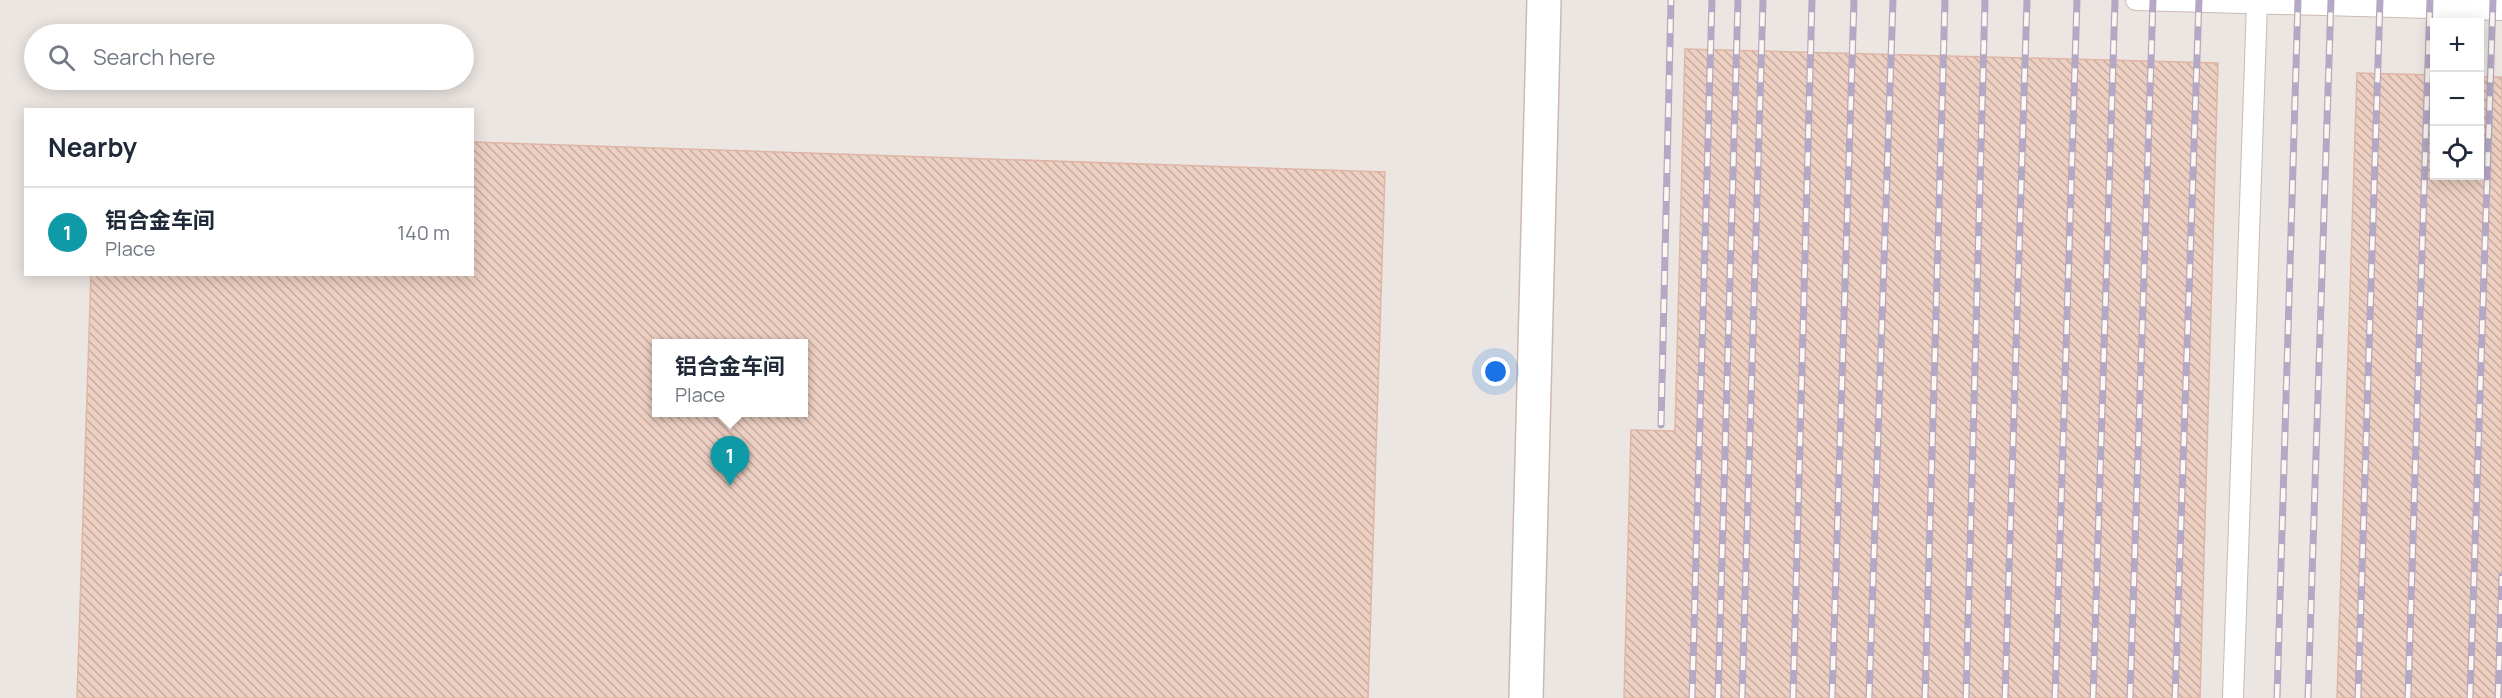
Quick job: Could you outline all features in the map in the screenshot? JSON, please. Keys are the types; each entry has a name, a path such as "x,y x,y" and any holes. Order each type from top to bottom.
{"street":[{"path":"1526,698 1544,0"}],"lane":[{"path":"2136,0 2502,10"},
{"path":"2232,698 2257,3"}],"shaded area":[{"path":"0,0 2502,0 2502,698 0,698"}],"building":[{"path":"1685,49 2218,63 2200,698 1624,698 1631,430 1675,431"},
{"path":"2357,73 2430,75 2430,180 2484,180 2484,77 2502,77 2502,698 2337,698"},
{"path":"474,142 1385,172 1368,698 77,698 91,276 474,276"}],"railway":[{"path":"1661,425 1671,0"},
{"path":"1692,698 1712,0"},
{"path":"1718,698 1738,0"},
{"path":"1742,698 1763,0"},
{"path":"1793,698 1812,0"},
{"path":"1832,698 1854,0"},
{"path":"1869,698 1893,0"},
{"path":"1925,698 1945,0"},
{"path":"1966,698 1985,0"},
{"path":"2005,698 2027,0"},
{"path":"2055,698 2077,0"},
{"path":"2093,698 2115,0"},
{"path":"2130,698 2153,0"},
{"path":"2175,698 2199,0"},
{"path":"2277,698 2298,0"},
{"path":"2308,698 2331,0"},
{"path":"2358,698 2380,0"},
{"path":"2408,698 2430,0"},
{"path":"2470,698 2493,0"},
{"path":"2498,698 2502,576"}],"place":[{"name":"铝合金车间","path":"730,486"}]}
